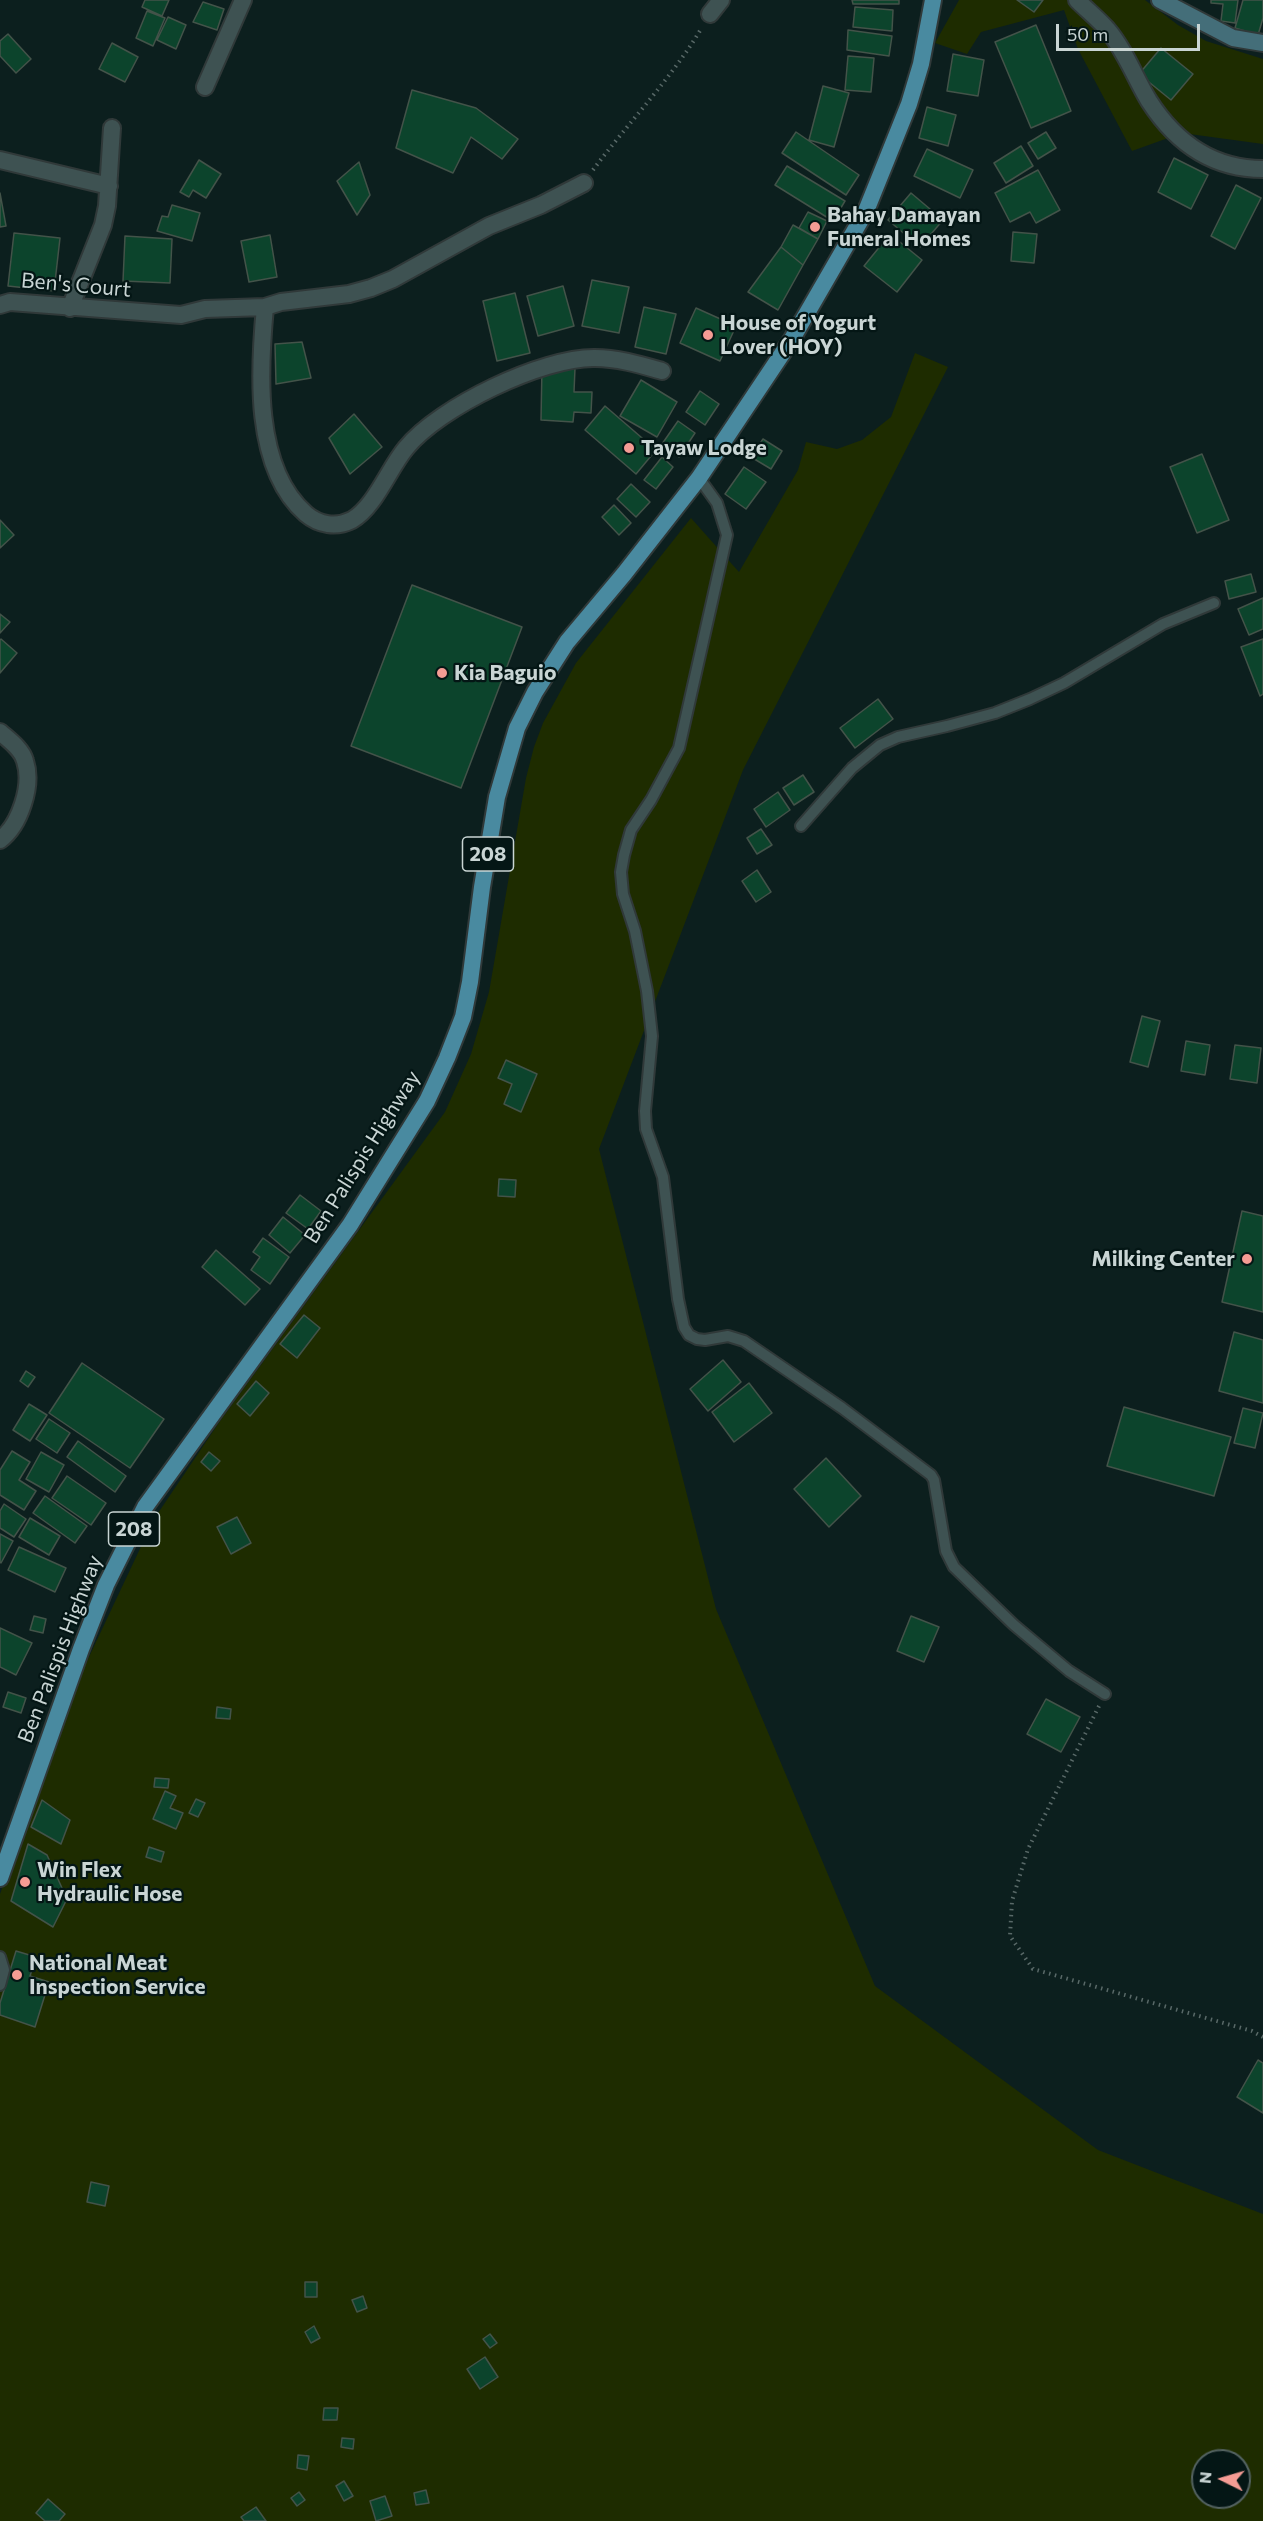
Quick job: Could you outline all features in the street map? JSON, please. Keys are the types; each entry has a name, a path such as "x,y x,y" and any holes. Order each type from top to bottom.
{"main road":[{"name":"Ben Palispis Highway","path":"0,1878 81,1649 106,1585 145,1506 350,1225 427,1101 447,1058 463,1017 497,797 517,728 535,692 567,642 699,478 792,339 866,211 909,104 921,64 933,0"},
{"path":"1160,0 1233,38 1263,43"}],"street":[{"path":"710,15 721,0"},
{"path":"1077,0 1108,30 1149,101 1166,124 1186,143 1207,158 1226,166 1263,169"},
{"path":"205,87 238,1"},
{"path":"70,308 102,225 109,186 112,128"},
{"path":"0,160 109,186"},
{"name":"Ben's Court","path":"0,305 10,302 181,315 205,309 265,307 280,302 349,294 393,279 409,268 489,226 542,205 584,183"},
{"path":"265,307 261,350 264,422 270,453 281,482 295,504 316,521 329,525 342,524 354,519 380,488 395,461 408,445 432,423 490,388 538,368 594,358 631,363 662,371"},
{"path":"0,732 16,747 25,760 28,778 23,806 8,834 0,840"}],"lane":[{"path":"699,478 717,503 727,535 679,748 651,800 631,830 621,873 623,894 635,931 652,1036 646,1129 663,1177 678,1299 684,1328 689,1335 697,1339 728,1336 744,1341 842,1408 931,1475 934,1480 946,1551 954,1567 1014,1625 1069,1671 1105,1694"},
{"path":"801,826 852,768 880,745 898,736 995,713 1030,699 1064,683 1154,628 1214,603"},
{"path":"0,1957 4,1970 0,1984"}],"path":[{"path":"584,183 622,131 690,48 710,15"},
{"path":"1105,1694 1028,1849 1012,1901 1010,1936 1033,1969 1190,2013 1263,2037"}],"green space":[{"path":"959,0 1145,0 1178,25 1206,41 1263,59 1263,144 1182,133 1132,151 1078,49 1064,10 981,32 967,54 935,43"},
{"path":"915,353 948,367 743,770 599,1149 716,1609 875,1986 1098,2150 1263,2214 1263,2521 0,2521 0,1894 71,1695 154,1519 220,1421 445,1112 471,1054 489,992 526,778 534,747 543,723 576,663 691,518 739,572 798,470 806,442 837,449 862,440 891,417"}],"building":[{"path":"145,0 169,0 162,16 142,7"},
{"path":"852,0 899,0 899,4 853,4"},
{"path":"1017,0 1043,0 1034,12"},
{"path":"1211,0 1238,0 1235,23 1221,21 1223,4 1211,3"},
{"path":"1243,0 1263,0 1263,18 1258,35 1235,28"},
{"path":"203,2 224,9 217,30 193,22"},
{"path":"855,7 893,10 892,31 853,27"},
{"path":"147,11 165,18 153,46 136,38"},
{"path":"168,17 186,25 176,49 157,40"},
{"path":"1036,25 1071,111 1031,128 995,42"},
{"path":"848,30 892,36 889,56 847,50"},
{"path":"8,34 31,59 16,73 0,56 0,41"},
{"path":"112,43 138,57 125,82 99,69"},
{"path":"1161,48 1193,74 1171,100 1139,74"},
{"path":"953,54 984,60 978,96 947,91"},
{"path":"848,56 874,58 871,92 845,90"},
{"path":"823,86 849,93 834,147 809,140"},
{"path":"412,90 476,108 518,139 502,159 471,137 453,173 396,148"},
{"path":"927,107 956,115 948,146 919,138"},
{"path":"796,132 859,175 846,195 782,153"},
{"path":"1046,132 1056,148 1038,159 1028,143"},
{"path":"1021,146 1033,166 1006,183 994,163"},
{"path":"927,149 973,170 960,198 914,176"},
{"path":"1174,158 1208,175 1191,209 1158,192"},
{"path":"199,160 221,174 206,198 193,190 189,197 180,192"},
{"path":"359,162 370,195 357,215 337,181"},
{"path":"787,166 845,201 833,221 775,185"},
{"path":"1038,170 1060,210 1036,223 1030,212 1010,222 995,193"},
{"path":"1236,185 1261,198 1235,249 1211,236"},
{"path":"0,193 6,226 0,227"},
{"path":"911,193 943,220 920,247 888,220"},
{"path":"172,205 200,213 192,241 157,231 162,216 168,217"},
{"path":"808,212 827,221 818,239 799,228"},
{"path":"793,225 818,239 803,265 781,247"},
{"path":"1013,232 1037,234 1034,263 1011,261"},
{"path":"14,233 60,238 54,291 8,286"},
{"path":"890,234 922,260 897,292 864,266"},
{"path":"270,235 277,277 249,282 241,241"},
{"path":"125,236 172,239 170,283 123,281"},
{"path":"781,247 803,265 778,310 748,292"},
{"path":"592,280 629,287 619,333 582,326"},
{"path":"563,286 574,326 538,336 527,296"},
{"path":"515,293 530,353 497,361 483,301"},
{"path":"644,307 676,314 666,354 635,347"},
{"name":"House of Yogurt Lover (HOY)","path":"696,308 736,326 720,361 680,343"},
{"path":"302,342 311,378 276,384 275,344"},
{"path":"542,367 575,368 574,392 592,392 591,413 574,412 573,422 541,420"},
{"path":"641,380 677,402 657,437 620,416"},
{"path":"700,391 719,404 705,425 686,412"},
{"path":"605,406 656,450 636,474 585,430"},
{"path":"354,414 382,447 350,474 329,438"},
{"path":"678,421 695,433 679,457 662,444"},
{"path":"763,439 782,451 771,469 751,457"},
{"path":"1202,454 1229,520 1197,533 1170,467"},
{"path":"662,457 673,467 656,489 644,480"},
{"path":"744,467 766,482 746,509 725,494"},
{"path":"631,484 650,502 636,517 617,499"},
{"path":"614,505 631,523 619,535 602,517"},
{"path":"0,520 14,535 0,548"},
{"path":"1251,574 1256,592 1229,599 1225,581"},
{"name":"Kia Baguio","path":"412,585 522,627 461,788 351,746"},
{"path":"1263,598 1263,629 1249,635 1238,609"},
{"path":"0,614 10,622 0,633"},
{"path":"1263,639 1263,694 1260,696 1241,647"},
{"path":"0,640 17,653 0,673"},
{"path":"878,699 893,719 855,748 840,728"},
{"path":"803,775 814,792 794,805 783,788"},
{"path":"778,792 790,810 766,827 754,809"},
{"path":"761,829 772,845 757,854 747,838"},
{"path":"757,870 771,892 756,902 742,881"},
{"path":"1142,1016 1160,1021 1148,1067 1130,1062"},
{"path":"1186,1041 1210,1045 1205,1075 1181,1071"},
{"path":"1235,1045 1261,1048 1257,1083 1230,1079"},
{"path":"506,1060 537,1074 521,1112 504,1104 512,1084 498,1078"},
{"path":"499,1179 516,1180 515,1197 498,1196"},
{"path":"300,1195 321,1211 308,1229 286,1213"},
{"name":"Milking Center","path":"1242,1211 1263,1216 1263,1312 1222,1302"},
{"path":"283,1217 305,1235 290,1253 269,1235"},
{"path":"263,1238 289,1257 270,1284 251,1270 260,1257 253,1252"},
{"path":"216,1250 260,1289 245,1305 202,1267"},
{"path":"304,1315 320,1328 297,1358 280,1344"},
{"path":"1234,1332 1263,1340 1263,1403 1219,1391"},
{"path":"723,1360 741,1382 708,1411 690,1389"},
{"path":"82,1363 164,1419 130,1468 49,1413"},
{"path":"26,1371 35,1377 28,1387 20,1381"},
{"path":"256,1381 269,1393 250,1416 237,1404"},
{"path":"749,1383 772,1413 734,1442 712,1412"},
{"path":"29,1404 47,1415 30,1441 13,1430"},
{"path":"1124,1407 1231,1437 1214,1496 1107,1466"},
{"path":"1243,1408 1263,1413 1255,1448 1234,1443"},
{"path":"49,1419 70,1433 57,1453 36,1439"},
{"path":"78,1441 126,1476 115,1492 67,1457"},
{"path":"12,1451 30,1462 19,1480 36,1491 24,1510 0,1495 0,1470"},
{"path":"41,1452 64,1465 49,1492 26,1479"},
{"path":"209,1452 220,1461 211,1471 201,1462"},
{"path":"826,1458 861,1496 829,1527 794,1489"},
{"path":"67,1476 106,1503 91,1525 52,1498"},
{"path":"45,1496 87,1526 75,1543 33,1513"},
{"path":"4,1504 26,1519 14,1537 0,1528 0,1511"},
{"path":"237,1517 251,1543 231,1554 217,1527"},
{"path":"30,1518 60,1536 49,1555 19,1537"},
{"path":"0,1534 13,1541 1,1563 0,1562"},
{"path":"19,1547 66,1568 55,1592 8,1570"},
{"path":"34,1616 46,1619 43,1633 30,1630"},
{"path":"911,1616 939,1627 924,1662 897,1651"},
{"path":"0,1628 32,1643 16,1675 0,1667"},
{"path":"8,1692 26,1698 21,1713 3,1707"},
{"path":"1046,1699 1080,1717 1061,1752 1027,1734"},
{"path":"217,1707 231,1709 230,1719 216,1718"},
{"path":"155,1778 169,1779 168,1788 154,1787"},
{"path":"165,1791 176,1796 170,1808 183,1813 176,1829 153,1819"},
{"path":"196,1799 205,1803 198,1817 189,1813"},
{"path":"42,1800 70,1820 61,1844 31,1827"},
{"path":"28,1844 47,1855 67,1899 53,1927 11,1901"},
{"path":"149,1847 164,1852 161,1862 146,1857"},
{"path":"16,1951 36,1957 30,1976 49,1982 35,2027 0,2015 0,2003"},
{"path":"1258,2060 1263,2063 1263,2113 1237,2097"},
{"path":"91,2182 109,2186 105,2206 87,2202"},
{"path":"305,2282 317,2282 317,2297 305,2297"},
{"path":"363,2296 367,2308 357,2312 352,2300"},
{"path":"314,2326 320,2338 311,2343 305,2332"},
{"path":"490,2334 497,2343 490,2348 483,2339"},
{"path":"485,2357 498,2377 480,2389 467,2369"},
{"path":"324,2408 338,2408 337,2420 323,2420"},
{"path":"342,2438 354,2439 353,2449 341,2447"},
{"path":"298,2455 309,2456 307,2470 297,2468"},
{"path":"344,2481 353,2496 344,2501 336,2486"},
{"path":"426,2490 429,2503 416,2505 414,2493"},
{"path":"299,2492 305,2500 297,2506 291,2498"},
{"path":"385,2496 392,2516 376,2521 370,2501"},
{"path":"48,2499 65,2514 59,2521 45,2521 36,2513"},
{"path":"256,2507 266,2521 244,2521 241,2517"}],"place":[{"name":"Bahay Damayan Funeral Homes","path":"815,227"},
{"name":"House of Yogurt Lover (HOY)","path":"708,335"},
{"name":"Tayaw Lodge","path":"629,448"},
{"name":"Kia Baguio","path":"442,673"},
{"name":"Milking Center","path":"1247,1259"},
{"name":"Win Flex Hydraulic Hose","path":"25,1882"},
{"name":"National Meat Inspection Service","path":"17,1975"}]}
